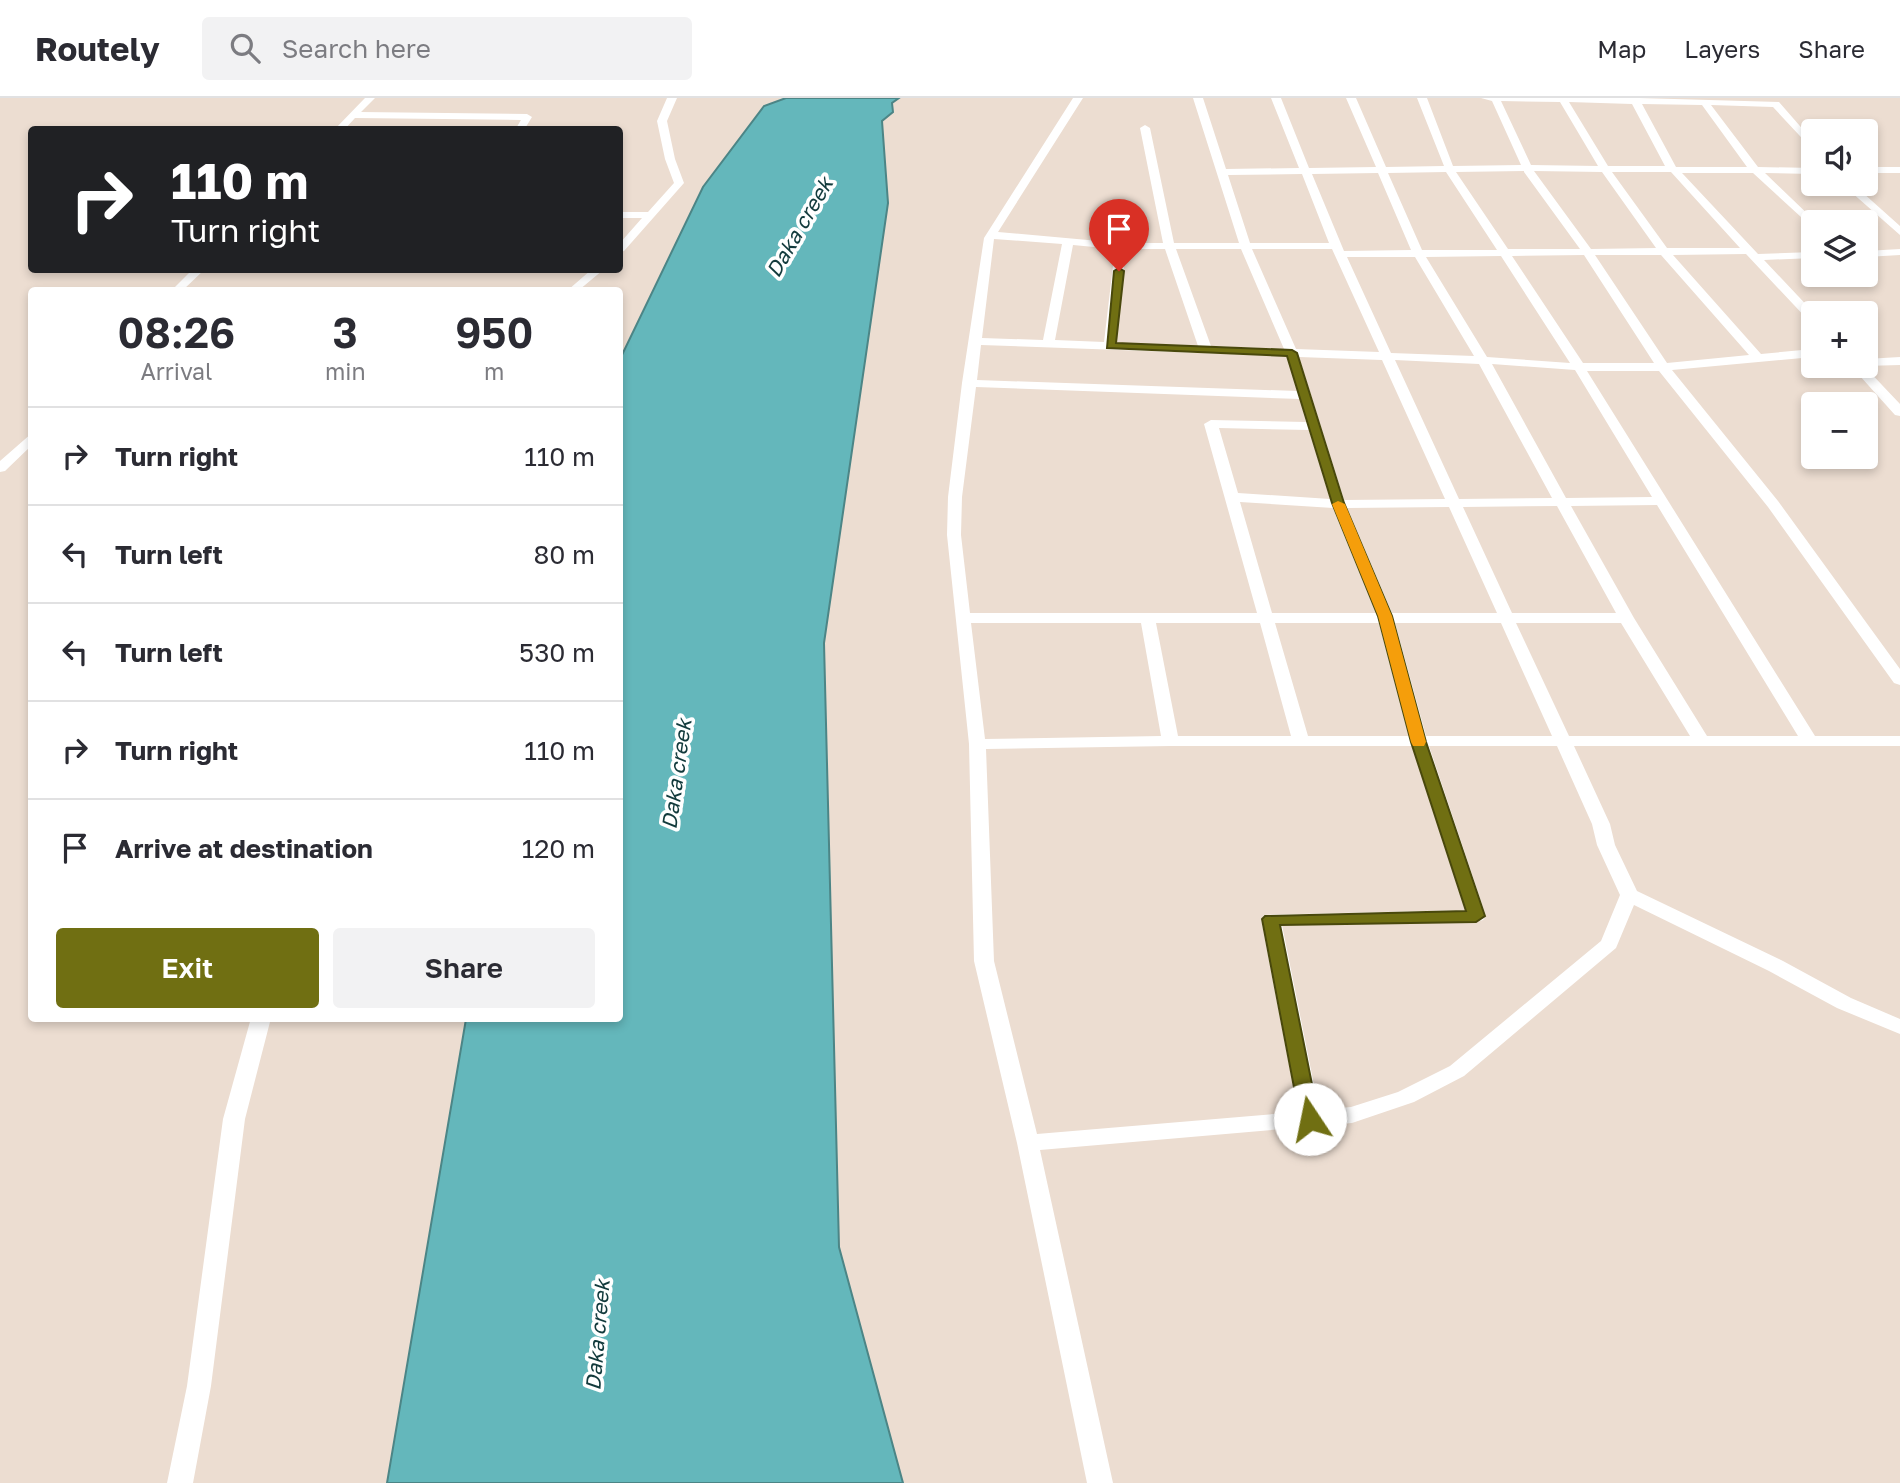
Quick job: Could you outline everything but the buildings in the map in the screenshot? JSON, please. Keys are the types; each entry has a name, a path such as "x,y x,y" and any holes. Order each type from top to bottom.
{"street":[{"path":"342,126 370,98"},
{"path":"623,246 679,183 670,159 662,121 672,98"},
{"path":"1078,98 991,235 968,383 955,497 954,535 977,744 984,961 1028,1143 1100,1483"},
{"path":"1198,98 1245,245 1292,353 1338,503 1385,616 1419,742 1476,916 1271,919 1310,1119"},
{"path":"1276,98 1338,250 1601,824 1606,845 1629,895 1776,966 1844,1003 1900,1027"},
{"path":"1351,98 1418,253 1483,360 1626,618 1702,741"},
{"path":"1422,98 1450,170 1579,367 1809,740"},
{"path":"1486,98 1776,104 1801,133"},
{"path":"1496,98 1528,168 1587,251 1663,367 1773,504 1900,680"},
{"path":"1563,99 1605,169 1662,250 1759,359"},
{"path":"1635,100 1674,170 1801,307"},
{"path":"1705,103 1756,171 1801,214"},
{"path":"353,115 527,117 521,126"},
{"path":"1145,128 1170,246 1206,350"},
{"path":"1223,172 1528,168 1801,171"},
{"path":"1878,170 1900,170"},
{"path":"1860,196 1900,232"},
{"path":"623,215 651,215"},
{"path":"991,235 1121,246 1245,245 1418,253 1662,250 1801,255"},
{"path":"1048,344 1068,242"},
{"path":"1111,346 1121,246"},
{"path":"1878,254 1900,253"},
{"path":"180,287 195,273"},
{"path":"577,287 593,273"},
{"path":"974,341 1483,360 1579,367 1663,367 1801,355"},
{"path":"1878,362 1900,361"},
{"path":"1868,378 1900,412"},
{"path":"968,383 1305,396"},
{"path":"1301,741 1211,424 1314,426"},
{"path":"0,468 28,441"},
{"path":"1232,497 1338,503 1662,501"},
{"path":"962,618 1626,618"},
{"path":"1148,619 1170,741"},
{"path":"977,744 1170,741 1900,741"},
{"path":"1028,1143 1352,1115 1406,1097 1457,1071 1609,944 1629,895"},
{"path":"180,1483 199,1386 234,1119 260,1022"}],"water":[{"name":"Daka creek","path":"786,98 899,98 892,103 893,112 882,121 888,203 824,643 839,1247 903,1483 387,1483 465,1022 623,1022 623,353 703,187 764,106"}],"slow traffic":[{"path":"1338,504 1385,616 1419,742"}],"route":[{"path":"1119,271 1111,346 1292,353 1338,503 1385,616 1419,742 1476,916 1271,919 1310,1119"}]}
